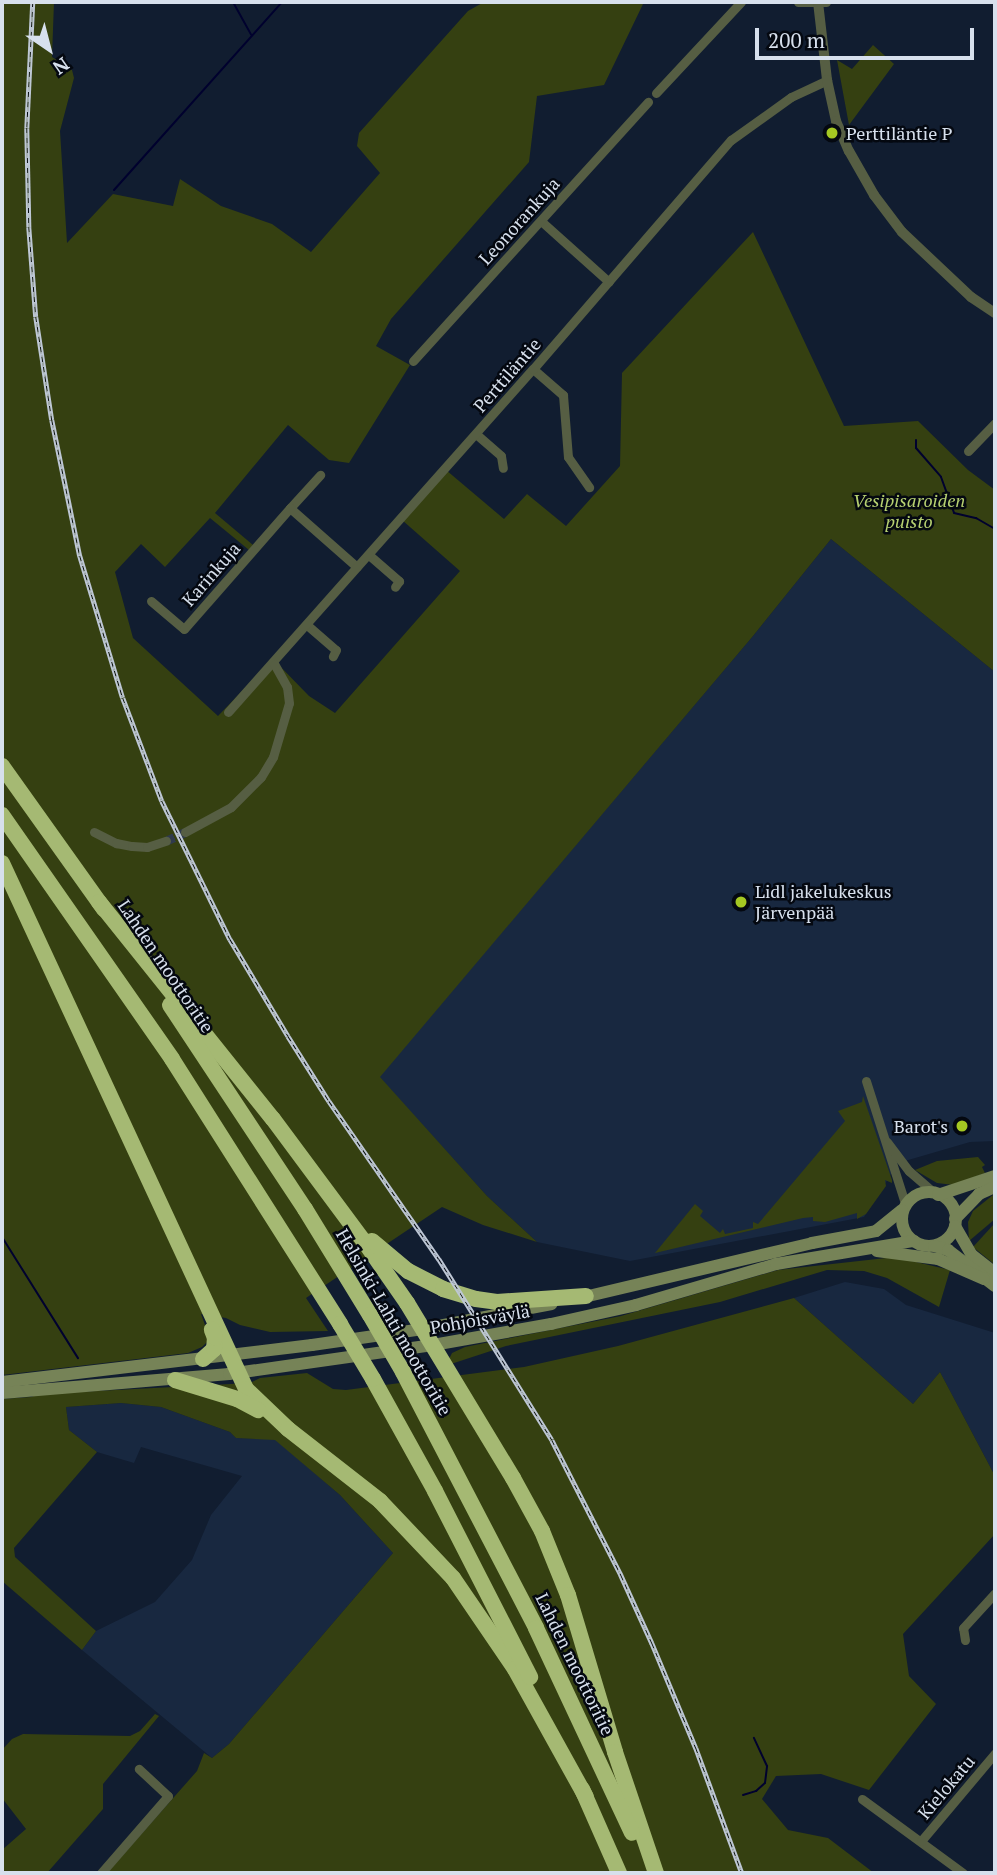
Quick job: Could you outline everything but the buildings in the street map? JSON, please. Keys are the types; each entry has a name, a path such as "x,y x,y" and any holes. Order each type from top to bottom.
{"highway":[{"name":"Lahden moottoritie","path":"2,766 99,902 293,1192"},
{"path":"2,816 144,1018 273,1215 373,1379 512,1639 619,1873"},
{"path":"2,863 237,1373 258,1404 380,1501 453,1578 515,1669 586,1797"},
{"path":"99,902 333,1198 423,1329 513,1478 556,1561 656,1873"},
{"name":"Helsinki-Lahti moottoritie","path":"293,1192 370,1315 458,1474"},
{"path":"333,1198 387,1255 408,1271 443,1289 497,1302 586,1296"},
{"path":"203,1359 214,1349 215,1338 209,1314"},
{"path":"176,1380 237,1399 288,1429"},
{"name":"Lahden moottoritie","path":"458,1474 588,1736 650,1873"}],"main road":[{"path":"992,1279 948,1250 914,1241 906,1232 904,1207 919,1194 937,1194 995,1176"},
{"path":"933,1246 948,1240 955,1223 979,1194 995,1187"},
{"path":"937,1194 948,1202 955,1223 972,1255 992,1279"},
{"name":"Pohjoisväylä","path":"2,1382 229,1356 423,1329 586,1296 813,1242 876,1231 904,1207"},
{"name":"Pohjoisväylä","path":"2,1393 176,1380 433,1345 551,1324 636,1305 776,1264 914,1241"},
{"path":"848,1250 924,1256 992,1279"}],"street":[{"path":"656,93 741,2"},
{"path":"798,2 820,2 827,79 836,121 874,195 902,232 936,266 971,297 995,313"},
{"name":"Perttiläntie","path":"228,712 274,664 731,140 791,97 827,79"},
{"name":"Leonorankuja","path":"413,361 648,102"},
{"path":"541,221 609,282"},
{"path":"533,369 564,395 568,457 589,486"},
{"path":"968,451 995,423"},
{"path":"476,434 501,456 503,468"},
{"name":"Karinkuja","path":"151,601 184,629 320,475"},
{"path":"290,508 357,567"},
{"path":"369,555 399,582 395,587"},
{"path":"307,625 336,650 333,656"},
{"path":"185,832 231,807 261,777 273,757 289,703 287,687 274,664"},
{"path":"94,832 117,844 132,846 147,847 166,841"},
{"path":"866,1081 877,1122 887,1142 909,1171 937,1194"},
{"path":"887,1142 888,1156 904,1207"},
{"path":"965,1640 963,1628 995,1593"},
{"name":"Kielokatu","path":"921,1841 995,1753"},
{"path":"101,1873 168,1796 139,1769"},
{"path":"862,1799 963,1873"}],"shaded area":[{"path":"831,539 995,672 995,1141 970,1142 898,1163 864,1217 630,1261 537,1242 487,1196 379,1077 753,636"},
{"path":"845,1282 884,1289 906,1305 995,1333 995,1476 940,1372 913,1404 794,1298"},
{"path":"121,1403 161,1407 230,1432 236,1438 275,1439 340,1495 393,1553 229,1744 212,1758 82,1650 96,1631 155,1602 192,1560 211,1515 242,1476 141,1447 134,1463 97,1452 69,1430 66,1407"}],"green space":[{"name":"Vesipisaroiden puisto","path":"2,2 54,2 52,57 72,70 74,78 60,131 67,243 113,194 173,206 180,179 221,206 272,224 311,252 380,173 357,146 359,133 468,11 484,2 644,2 604,85 537,96 529,162 391,319 376,346 410,365 349,463 329,460 288,425 215,513 253,545 249,550 210,518 165,567 141,544 115,572 133,638 218,716 273,659 309,696 335,713 460,571 402,520 446,470 504,519 527,494 566,526 620,466 622,373 753,232 844,426 918,421 968,470 995,490 995,672 831,539 753,636 380,1077 487,1196 537,1242 483,1225 442,1207 306,1298 328,1331 270,1332 240,1325 226,1318 201,1314 209,1336 208,1341 188,1353 2,1375"},
{"path":"873,45 894,64 849,125 837,60 852,69"},
{"path":"863,1096 892,1180 892,1183 885,1180 886,1186 866,1214 857,1219 857,1213 825,1222 813,1221 813,1217 803,1218 655,1253 695,1204 703,1211 700,1216 720,1233 723,1229 725,1234 753,1228 753,1222 758,1224 845,1121 838,1111 862,1102"},
{"path":"978,1157 985,1165 982,1167 985,1173 954,1185 937,1183 915,1170 937,1161"},
{"path":"993,1195 995,1219 969,1241 968,1222 973,1211"},
{"path":"995,1223 995,1262 994,1264 973,1247"},
{"path":"895,1257 950,1270 939,1307 887,1278 864,1271 827,1270 720,1302 506,1346 451,1364 449,1359 452,1353 465,1347 621,1316 778,1270"},
{"path":"794,1298 913,1404 940,1372 995,1476 995,1534 903,1634 909,1676 936,1704 869,1790 821,1774 776,1776 762,1799 788,1830 828,1838 874,1873 107,1873 197,1771 204,1753 212,1758 229,1744 393,1553 340,1495 275,1440 236,1438 230,1432 161,1407 121,1403 66,1407 69,1430 97,1452 14,1548 15,1557 96,1631 82,1650 2,1581 2,1399 39,1394 250,1383 260,1378 307,1373 333,1389 346,1390 524,1367 618,1346"},
{"path":"155,1714 159,1716 103,1784 103,1809 47,1873 2,1873 2,1850 26,1829 2,1798 2,1750 12,1739 23,1734 130,1736 140,1731"}],"waterway":[{"path":"233,2 251,34"},
{"path":"114,190 282,2"},
{"path":"916,440 916,448 941,477 954,513 976,518 995,529"},
{"path":"2,1237 78,1358"},
{"path":"743,1795 756,1791 765,1783 767,1766 754,1738"}],"tunnel":[{"path":"166,841 185,832"}],"railway":[{"path":"33,2 27,128 29,227 36,317 52,420 80,556 123,698 162,801 230,939 288,1036 329,1101 439,1259 552,1440 621,1575 652,1643 696,1748 742,1873"}],"place":[{"name":"Perttiläntie P","path":"832,133"},
{"name":"Lidl jakelukeskus Järvenpää","path":"741,902"},
{"name":"Barot's","path":"962,1126"}]}
